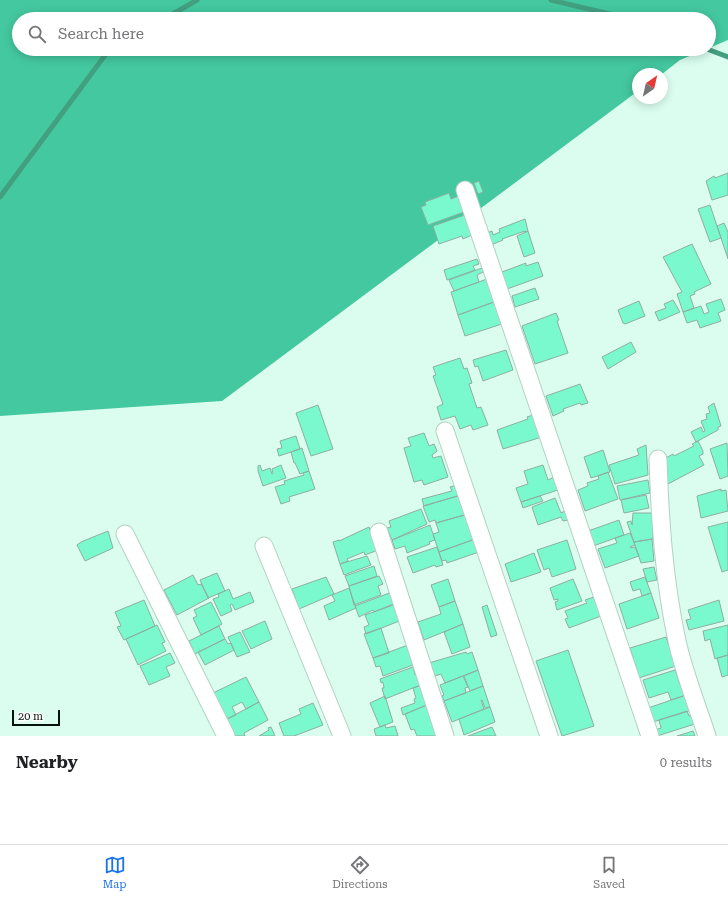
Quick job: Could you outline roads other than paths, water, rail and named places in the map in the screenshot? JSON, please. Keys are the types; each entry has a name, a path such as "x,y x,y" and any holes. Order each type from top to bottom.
{"street":[{"path":"465,190 650,736"},
{"path":"445,431 549,736"},
{"path":"658,459 661,534 665,579 677,642 708,736"},
{"path":"379,532 445,736"},
{"path":"125,534 226,736"},
{"path":"264,546 342,736"}],"waterway":[{"path":"176,12 197,0"},
{"path":"551,0 601,12"},
{"path":"716,52 728,57"},
{"path":"0,197 105,56"}]}
